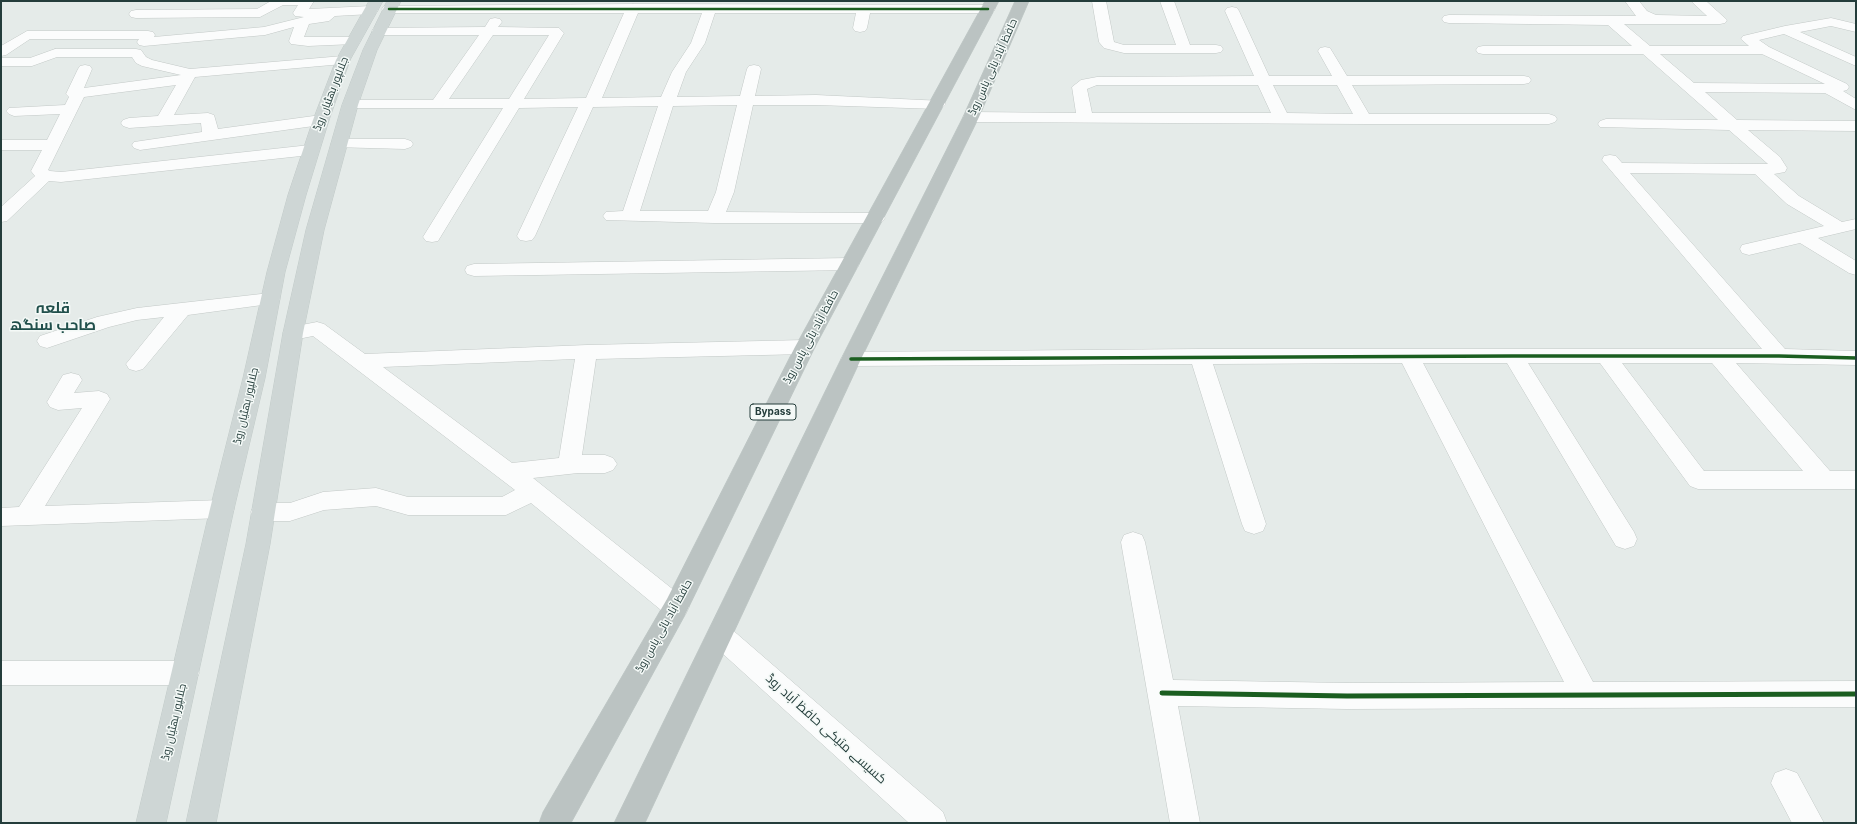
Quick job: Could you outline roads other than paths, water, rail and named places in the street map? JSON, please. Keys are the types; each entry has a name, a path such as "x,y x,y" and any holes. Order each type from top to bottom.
{"highway":[{"name":"حافظ آباد بائی پاس روڈ","path":"629,823 851,359 971,116 1022,1"},
{"name":"حافظ آباد بائی پاس روڈ","path":"554,823 676,607 805,347 938,104 990,5"},
{"name":"Bypass","path":"572,823 582,774"},
{"path":"621,823 643,793"}],"main road":[{"name":"جلالپور بھٹیاں روڈ","path":"201,823 263,512 294,333 315,230 350,105 370,50 379,31 383,5"},
{"name":"جلالپور بھٹیاں روڈ","path":"151,823 222,509 254,378 276,272 310,150 343,60 354,40 383,5"}],"street":[{"path":"110,36 152,1"},
{"path":"136,14 260,13 278,1 307,1 300,13 383,5 633,8 710,8 795,5 864,8 990,5"},
{"path":"1099,1 1106,42 1109,45 1124,49 1216,49"},
{"path":"1167,1 1184,48"},
{"path":"1632,1 1642,14 1654,20"},
{"path":"1449,19 1611,21 1720,20 1698,1"},
{"path":"438,104 488,31 499,6"},
{"path":"526,236 633,8"},
{"path":"710,8 698,43 679,72 621,216 714,218 876,218"},
{"path":"860,28 864,8"},
{"path":"1,62 32,62 55,53 140,48 265,31 303,21 324,18 332,11"},
{"path":"1232,11 1281,118"},
{"path":"303,21 296,41 308,42 354,40"},
{"path":"1611,21 1690,87 1774,161 1779,168 1759,169 1612,162 1779,356"},
{"path":"1856,28 1831,22 1748,39 1764,50 1842,87 1856,105"},
{"path":"1786,30 1856,62"},
{"path":"379,31 554,31 557,33 432,237"},
{"path":"1,52 27,35 148,35 140,48 140,60 189,76"},
{"path":"1483,50 1764,50"},
{"path":"1325,51 1364,119"},
{"path":"85,69 74,94 189,76 343,60"},
{"path":"714,218 725,192 745,101 754,69"},
{"path":"164,120 189,76"},
{"path":"1085,118 1079,87 1086,83 1097,81 1524,80"},
{"path":"1690,87 1842,87"},
{"path":"79,93 39,171 45,176 61,177 310,150"},
{"path":"350,105 816,100 938,104"},
{"path":"14,111 71,109"},
{"path":"971,116 1085,118 1549,119"},
{"path":"129,123 208,118 211,135"},
{"path":"140,145 321,120"},
{"path":"1606,124 1856,126"},
{"path":"339,144 405,144"},
{"path":"1,145 52,145"},
{"path":"1759,169 1793,200 1848,226"},
{"path":"1,218 45,176"},
{"path":"1749,249 1848,226"},
{"path":"1803,237 1856,269"},
{"path":"474,270 850,264"},
{"path":"47,341 104,322 136,314 270,300"},
{"path":"136,364 182,309"},
{"path":"294,333 316,329 361,361 533,491 676,607"},
{"path":"361,361 587,352 805,347"},
{"path":"569,466 587,352"},
{"path":"851,359 1200,356 1779,356 1856,358"},
{"path":"1200,356 1254,524"},
{"path":"1409,356 1585,695"},
{"path":"1513,356 1625,539"},
{"path":"1606,356 1698,480 1856,480"},
{"path":"1718,356 1825,481"},
{"path":"26,516 99,398 58,402 71,380"},
{"path":"506,472 578,464 605,464"},
{"path":"263,512 290,512 323,501 376,497 408,506 506,506 533,491"},
{"path":"1,517 222,509"},
{"path":"1133,542 1185,823"},
{"name":"کسیسے متیکی حافظ آباد روڈ","path":"720,634 932,823"},
{"path":"1,673 185,673"},
{"path":"1162,693 1348,696 1856,694"},
{"path":"1786,783 1809,823"}],"district":[{"name":"قلعہ صاحب سنگھ","path":"53,316"}]}
